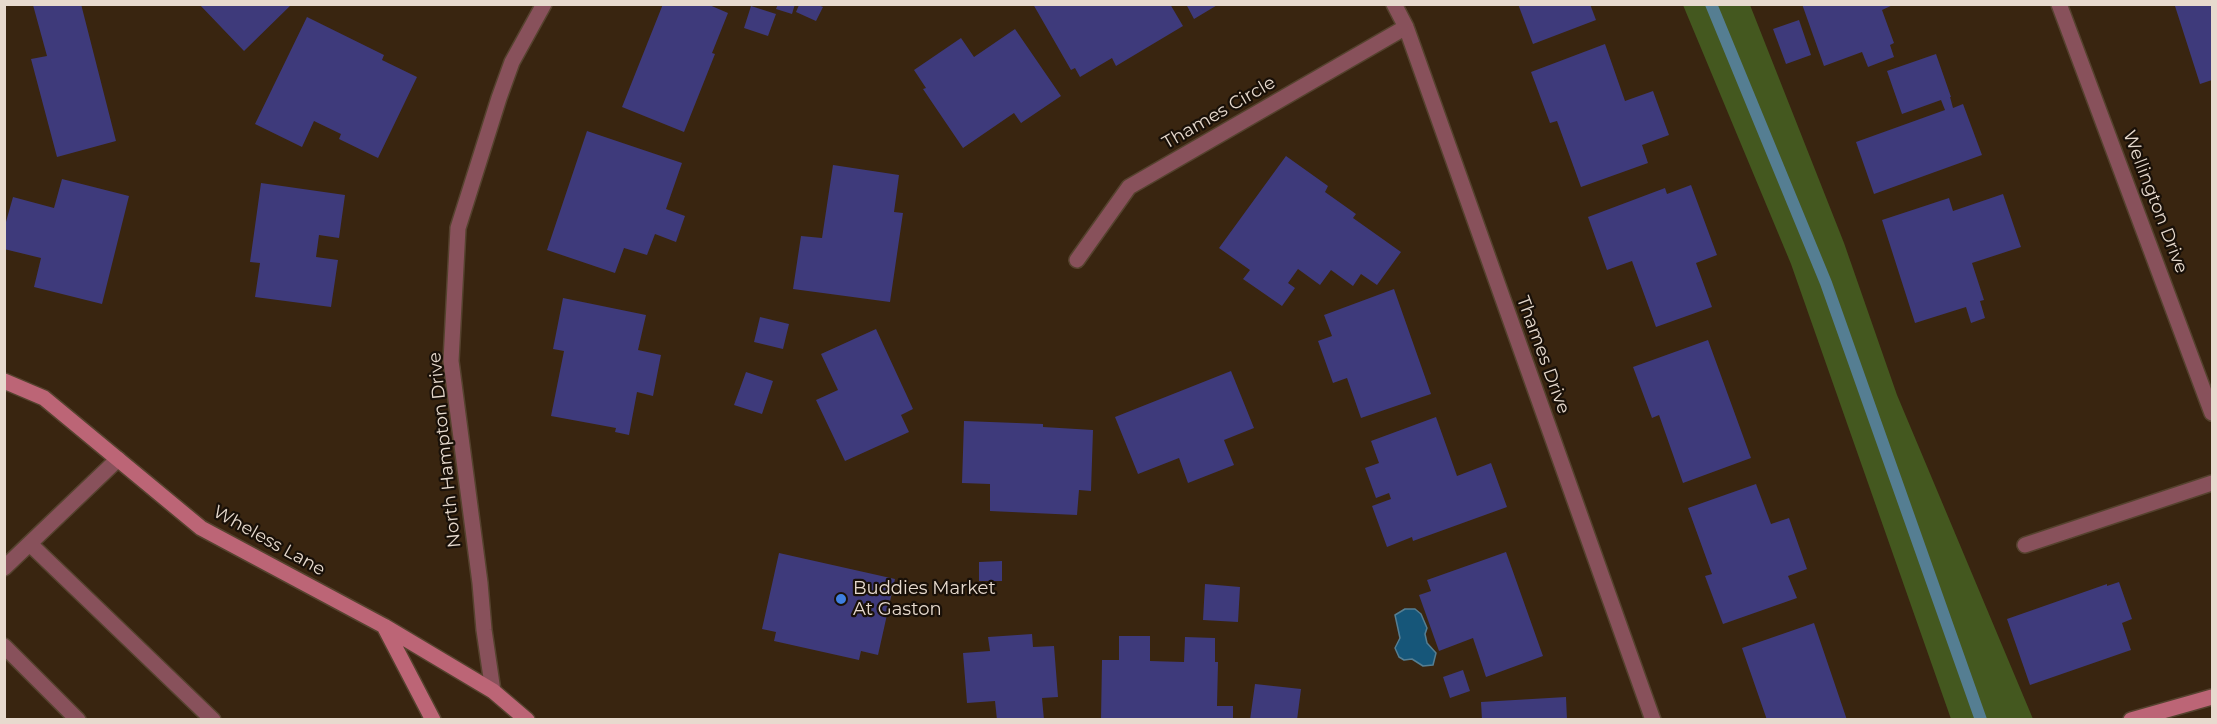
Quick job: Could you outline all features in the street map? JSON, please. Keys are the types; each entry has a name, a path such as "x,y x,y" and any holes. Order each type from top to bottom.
{"street":[{"name":"North Hampton Drive","path":"493,691 452,361 458,228 512,62 544,4"},
{"name":"Thames Drive","path":"1394,4 1406,27 1653,720"},
{"name":"Wellington Drive","path":"2059,4 2212,413"},
{"name":"Thames Circle","path":"1077,260 1129,187 1406,27"},
{"name":"Wheless Lane","path":"4,381 44,398 201,528 384,626 493,691 527,720"},
{"path":"4,568 118,459"},
{"path":"2025,545 2212,483"},
{"path":"30,544 213,720"},
{"path":"384,626 433,720"},
{"path":"4,646 78,720"},
{"path":"2132,720 2212,697"}],"green space":[{"path":"1683,5 1750,5 1844,243 1897,395 2033,719 1951,719 1791,264"}],"water":[{"path":"1405,609 1415,609 1421,614 1427,628 1425,634 1427,643 1436,653 1433,665 1423,666 1412,659 1404,660 1399,657 1395,648 1400,638 1395,615"}],"building":[{"path":"81,4 116,141 57,157 31,59 47,56 33,5"},
{"path":"199,4 292,4 244,51"},
{"path":"663,4 707,4 728,13 712,53 715,54 684,132 622,107"},
{"path":"778,4 795,4 792,14 776,9"},
{"path":"1033,4 1170,4 1183,26 1116,66 1112,58 1080,77 1075,68 1071,70"},
{"path":"1186,4 1219,4 1194,19"},
{"path":"1518,4 1590,4 1596,20 1533,44"},
{"path":"1802,4 1895,4 1882,10 1894,43 1890,45 1894,57 1868,67 1862,52 1824,66"},
{"path":"2212,4 2212,80 2200,84 2175,6"},
{"path":"799,5 823,7 816,21 796,12"},
{"path":"751,6 776,14 768,36 744,28"},
{"path":"307,17 384,55 382,60 417,77 378,158 339,139 341,134 314,121 302,147 255,124"},
{"path":"1799,20 1811,55 1786,64 1773,29"},
{"path":"1015,29 1061,96 1021,123 1014,113 963,148 923,89 926,88 914,70 961,38 974,57"},
{"path":"1605,44 1625,101 1653,91 1669,135 1642,145 1648,163 1581,187 1557,121 1550,123 1531,72"},
{"path":"1936,54 1953,108 1963,104 1982,155 1874,194 1856,142 1945,110 1941,100 1902,114 1887,71"},
{"path":"587,131 682,163 666,209 685,216 676,242 655,234 647,255 624,248 615,273 547,250"},
{"path":"1286,156 1328,186 1325,192 1356,214 1353,218 1401,252 1377,285 1361,274 1353,286 1331,270 1320,285 1298,269 1288,283 1295,288 1282,306 1243,279 1250,270 1219,248"},
{"path":"833,165 899,175 894,212 903,213 890,302 793,289 801,236 822,238"},
{"path":"62,179 129,196 102,304 34,287 41,258 4,249 4,229 13,197 54,208"},
{"path":"261,183 345,195 339,238 319,235 316,257 338,260 331,307 255,297 260,263 250,262"},
{"path":"1691,185 1717,255 1696,263 1712,307 1656,327 1632,261 1607,270 1588,217 1665,188 1667,194"},
{"path":"2003,194 2021,247 1972,263 1984,300 1980,301 1985,318 1971,323 1966,307 1915,323 1882,220 1949,198 1953,211"},
{"path":"1394,289 1431,394 1361,418 1347,378 1333,383 1318,341 1332,336 1324,315"},
{"path":"563,298 646,315 638,350 661,355 653,396 637,392 629,435 615,432 616,428 551,416 564,351 553,349"},
{"path":"760,317 789,324 783,349 754,342"},
{"path":"876,329 913,409 901,415 909,432 845,461 816,400 838,390 821,354"},
{"path":"1708,340 1751,458 1683,483 1659,415 1652,418 1633,367"},
{"path":"1231,371 1254,428 1224,440 1234,465 1188,483 1179,458 1138,474 1115,417"},
{"path":"746,372 773,381 762,414 734,405"},
{"path":"1436,417 1457,476 1491,463 1507,507 1413,541 1412,537 1387,547 1372,506 1391,499 1389,493 1376,498 1365,468 1379,463 1371,441"},
{"path":"964,421 1043,424 1043,427 1093,430 1091,491 1079,490 1077,515 990,511 990,484 962,483"},
{"path":"1756,484 1771,524 1789,518 1807,569 1788,576 1797,598 1723,624 1705,576 1712,574 1688,508"},
{"path":"1506,552 1543,656 1486,677 1473,638 1439,651 1419,595 1431,591 1427,580"},
{"path":"779,553 895,579 878,655 861,651 859,660 774,641 776,632 762,629"},
{"path":"1002,561 1002,581 979,581 979,562"},
{"path":"2119,582 2132,619 2122,623 2131,650 2030,685 2007,619 2107,584 2107,586"},
{"path":"1205,584 1240,587 1238,622 1203,620"},
{"path":"1814,623 1847,720 1767,720 1742,648"},
{"path":"1032,634 1033,647 1054,646 1058,697 1042,698 1044,720 997,720 995,701 967,703 963,653 990,651 988,637"},
{"path":"1119,636 1150,636 1150,661 1184,662 1185,637 1215,638 1215,662 1218,662 1217,706 1233,706 1233,720 1101,720 1102,660 1119,660"},
{"path":"1463,670 1470,691 1450,698 1443,677"},
{"path":"1255,684 1301,689 1297,720 1250,720"},
{"path":"1566,697 1567,720 1482,720 1481,702"}],"waterway":[{"path":"1711,4 1826,283 1981,720"}],"place":[{"name":"Buddies Market At Gaston","path":"841,599"}]}
